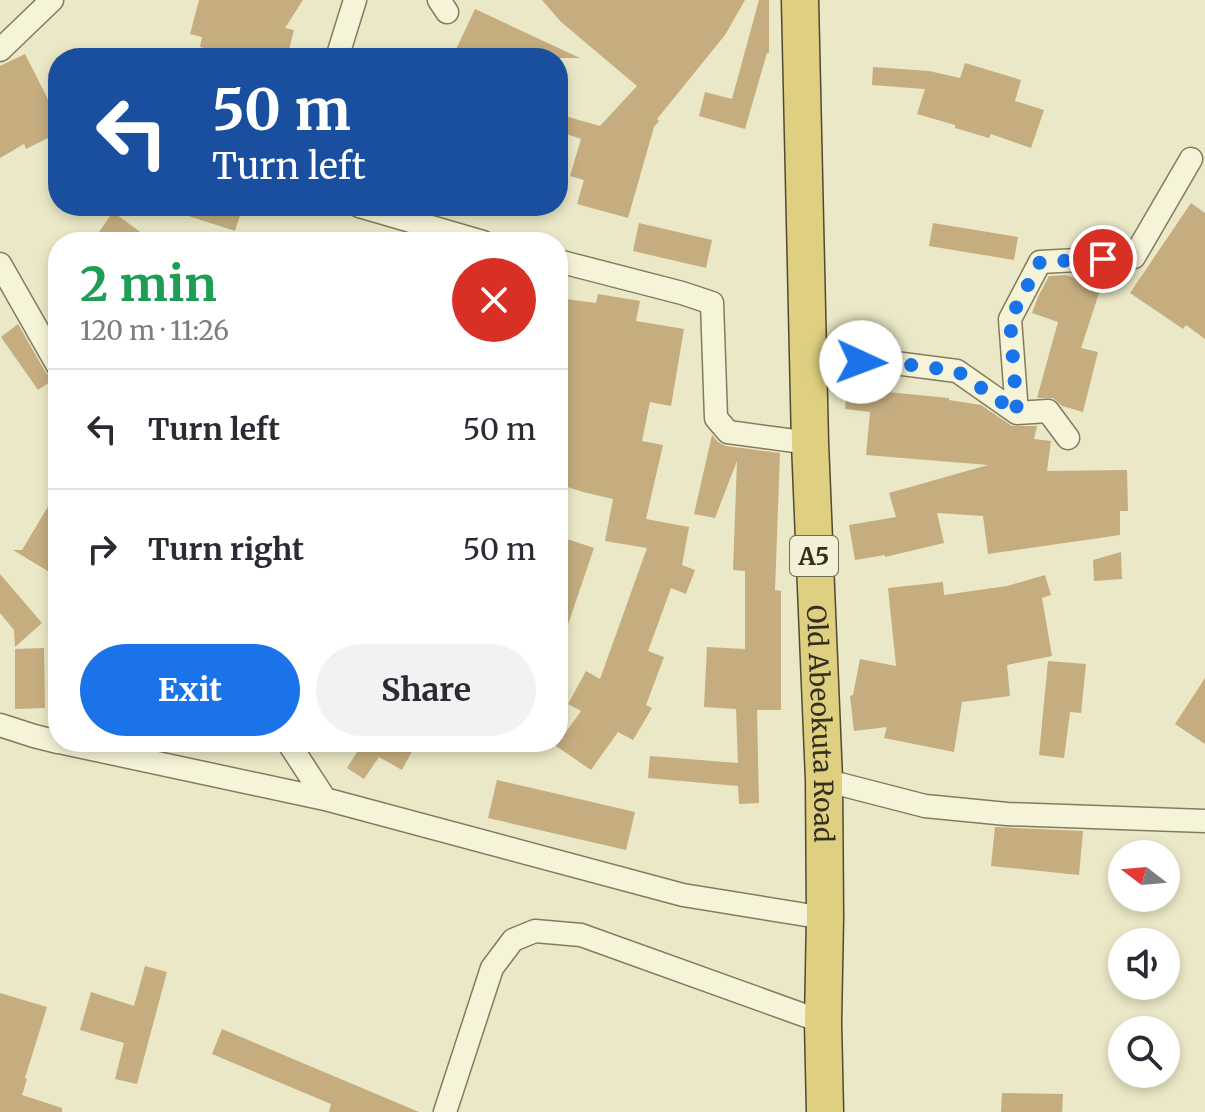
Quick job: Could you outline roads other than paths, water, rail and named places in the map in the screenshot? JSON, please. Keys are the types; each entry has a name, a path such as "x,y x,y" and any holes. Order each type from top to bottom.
{"highway":[{"name":"Old Abeokuta Road","path":"800,0 810,443 824,780 825,1112"}],"street":[{"path":"0,50 52,0"},
{"path":"340,48 355,0"},
{"path":"1017,413 1010,319 1040,262 1134,257 1191,159"},
{"path":"389,216 438,232"},
{"path":"0,264 48,348"},
{"path":"568,264 712,303 716,418 728,432 810,443"},
{"path":"808,362 887,362 957,371 1017,413 1048,411 1068,438"},
{"path":"0,725 48,739"},
{"path":"106,752 325,799 683,895 825,918"},
{"path":"294,752 325,799"},
{"path":"824,780 925,806 1007,814 1204,821"},
{"path":"445,1112 492,968 513,940 535,931 581,935 823,1022"}]}
